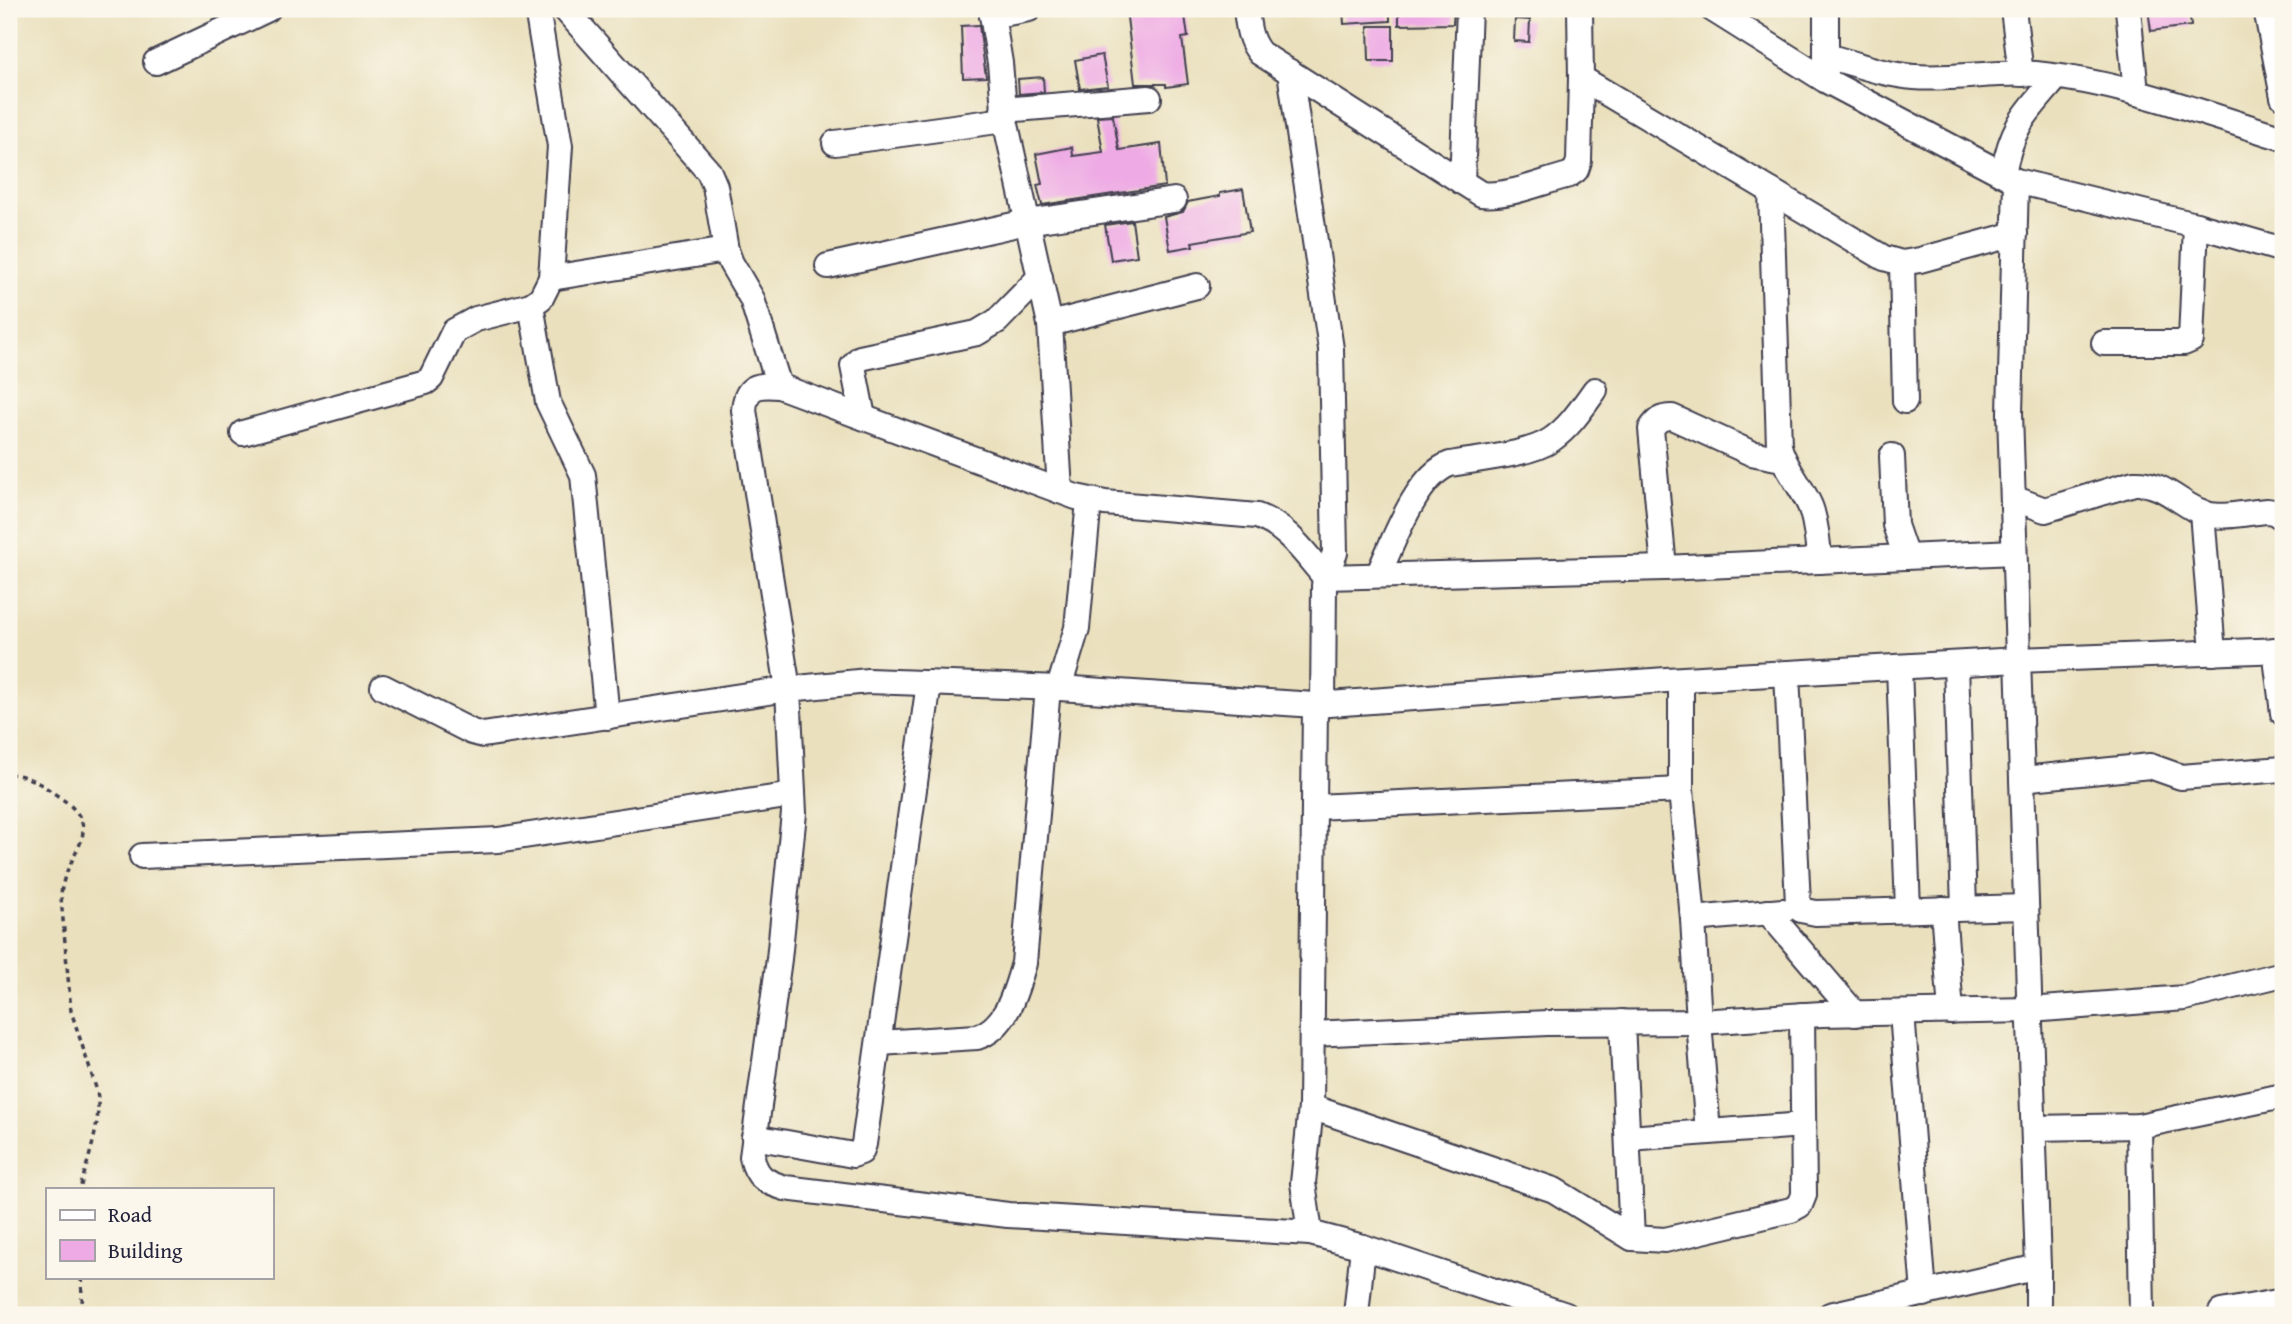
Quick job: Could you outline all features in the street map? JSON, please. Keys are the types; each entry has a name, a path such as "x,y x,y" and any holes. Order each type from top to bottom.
{"street":[{"path":"156,62 268,9"},
{"path":"243,433 426,382 431,378 454,331 476,319 531,305 541,298 551,278 560,146 537,9"},
{"path":"565,9 709,172 715,186 726,250 752,299 779,386"},
{"path":"1028,9 991,12 1000,63 1004,115 1050,324 1060,491"},
{"path":"1246,9 1253,45 1260,53 1480,194 1503,194 1576,170 1579,161 1580,9"},
{"path":"1462,182 1469,9"},
{"path":"1712,9 1826,68 2010,178 2283,250"},
{"path":"1826,9 1826,68"},
{"path":"2013,9 2021,74"},
{"path":"2128,9 2136,93"},
{"path":"2266,9 2282,86"},
{"path":"1826,68 1911,77 2021,74 2090,81 2283,138"},
{"path":"1290,72 1332,367 1335,553 1325,577 1314,807 1311,1107 1303,1183 1310,1233"},
{"path":"2038,1315 2010,413 2015,234 2009,145 2022,118 2057,77"},
{"path":"1581,78 1884,258 1902,263 2015,234"},
{"path":"835,143 1004,115 1149,98"},
{"path":"1770,191 1779,446 1782,459 1810,506 1819,561"},
{"path":"828,266 1027,222 1174,200"},
{"path":"2104,343 2184,343 2190,340 2196,225"},
{"path":"551,278 726,250"},
{"path":"1902,263 1905,401"},
{"path":"863,417 854,362 860,358 977,333 997,321 1040,277"},
{"path":"1050,324 1197,286"},
{"path":"531,305 548,401 583,475 607,717"},
{"path":"1325,577 1286,531 1257,516 1089,501 779,386 762,384 750,390 745,398 744,410 789,689 793,795 793,821 779,959 751,1157 755,1172 767,1182 785,1188 1008,1215 1310,1233 1363,1247 1566,1315"},
{"path":"1378,575 1420,487 1438,468 1535,449 1557,436 1576,417 1595,390"},
{"path":"1664,568 1651,429 1656,421 1672,417 1751,453 1782,459"},
{"path":"1892,456 1895,525 1906,557"},
{"path":"2013,498 2045,510 2144,482 2202,512 2216,515 2267,511 2283,518"},
{"path":"879,1043 977,1037 987,1034 1001,1020 1016,990 1024,963 1053,688 1077,628 1089,501"},
{"path":"2202,512 2213,653"},
{"path":"1325,577 1664,568 2014,552"},
{"path":"383,687 483,735 789,689 867,681 1053,688 1319,705 1787,673 2018,660 2279,650 2283,713"},
{"path":"1951,1012 1956,664"},
{"path":"1899,667 1908,910"},
{"path":"1787,673 1798,904 1801,910"},
{"path":"1681,680 1681,790 1708,1132"},
{"path":"754,1137 853,1155 860,1152 864,1144 929,683"},
{"path":"2022,779 2150,766 2181,777 2283,769"},
{"path":"1314,807 1681,790"},
{"path":"142,856 498,840 793,795"},
{"path":"1693,919 1801,910 1816,913 2026,907"},
{"path":"1768,912 1854,1014"},
{"path":"1312,1034 1546,1023 1699,1022 1802,1015 2030,1010 2185,998 2283,974"},
{"path":"1902,1013 1924,1294"},
{"path":"1311,1107 1554,1190 1632,1238 1665,1240 1791,1210 1800,1205 1804,1195 1802,1015"},
{"path":"1622,1022 1632,1238"},
{"path":"2034,1128 2139,1126 2283,1096"},
{"path":"1628,1138 1803,1125"},
{"path":"2139,1126 2142,1315"},
{"path":"1356,1315 1363,1247"},
{"path":"1830,1315 2038,1268"},
{"path":"2221,1312 2283,1301"}],"path":[{"path":"9,774 22,775 35,781 75,807 84,827 83,837 61,887 71,1012 99,1103 99,1116 80,1188"},
{"path":"81,1278 83,1315"}],"building":[{"path":"1126,9 1184,9 1188,37 1182,38 1188,84 1166,87 1166,84 1135,84"},
{"path":"1343,9 1390,9 1390,21 1344,24"},
{"path":"1399,9 1454,9 1453,24 1399,25"},
{"path":"2148,9 2189,9 2191,26 2151,31"},
{"path":"1515,19 1530,20 1529,42 1514,41"},
{"path":"979,25 986,77 963,78 961,26"},
{"path":"1368,26 1393,26 1393,61 1369,61"},
{"path":"1102,55 1108,86 1080,89 1075,60"},
{"path":"1043,77 1044,92 1019,94 1018,79"},
{"path":"1113,116 1119,150 1161,144 1165,186 1042,205 1037,185 1042,184 1036,154 1072,147 1073,156 1103,152 1097,117"},
{"path":"1243,189 1250,232 1192,242 1193,246 1170,250 1164,217 1183,212 1188,202"},
{"path":"1132,221 1137,256 1111,260 1105,225"}]}
